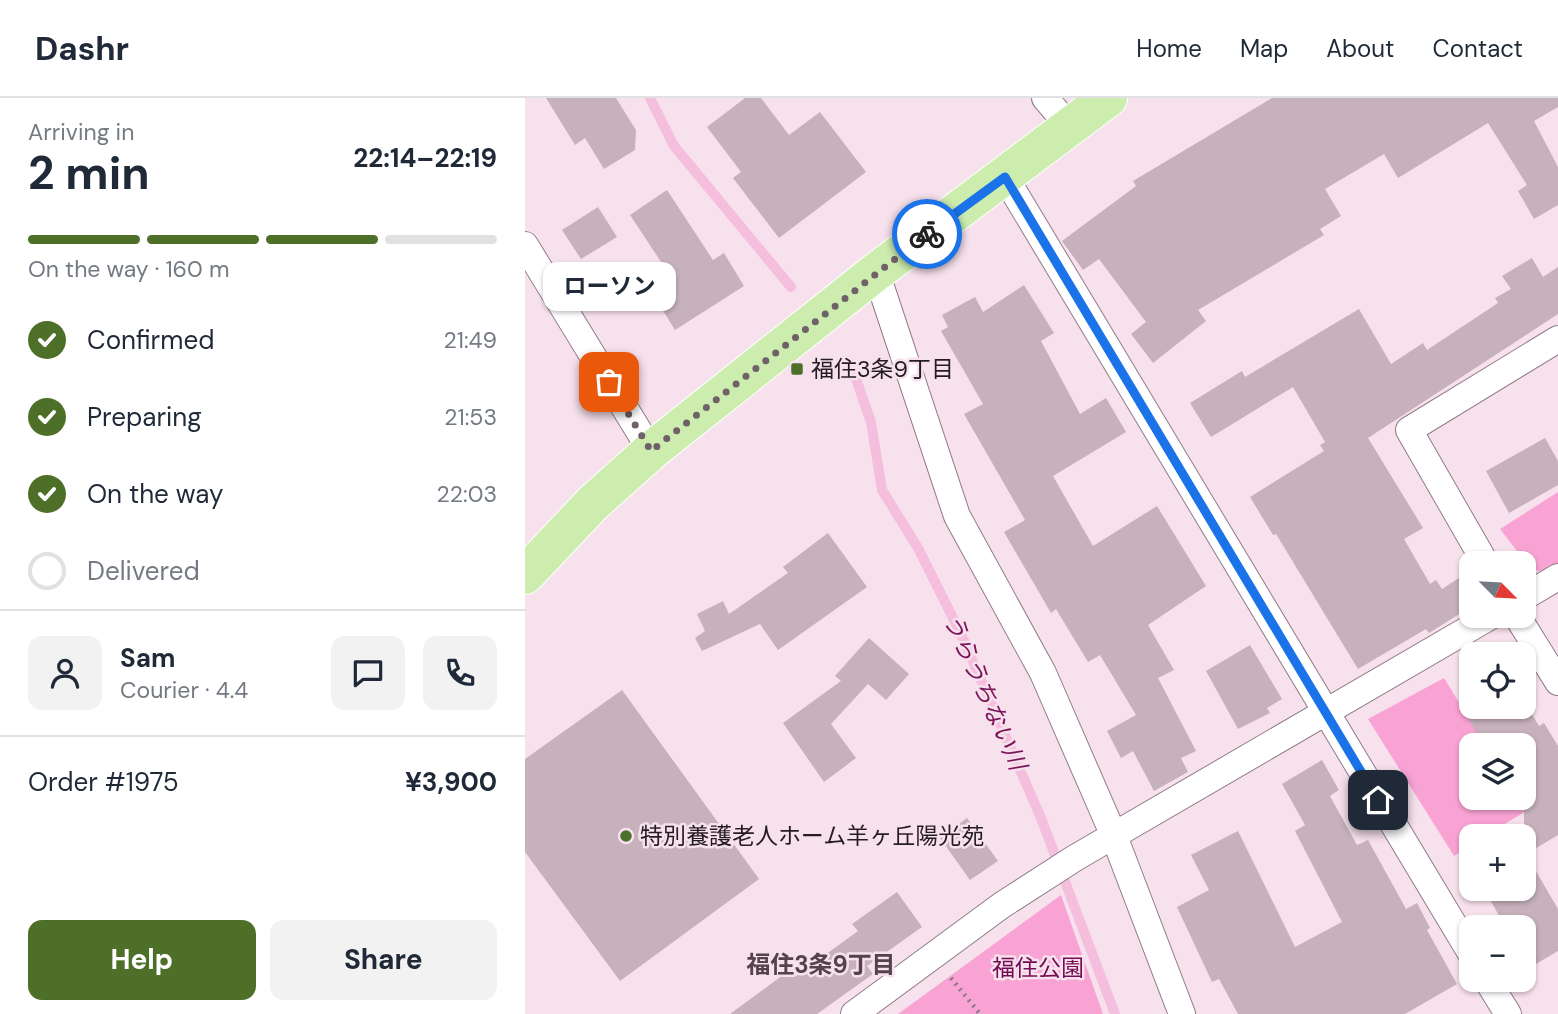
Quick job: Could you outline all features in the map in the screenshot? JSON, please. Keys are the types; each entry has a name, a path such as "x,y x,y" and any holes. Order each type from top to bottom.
{"main road":[{"path":"525,575 592,504 651,451 876,272 1108,98"}],"street":[{"path":"1045,98 1070,127"},
{"path":"1005,177 1459,934"},
{"path":"525,245 651,451"},
{"path":"876,272 957,516 1043,673 1114,836 1182,1014"},
{"path":"1479,551 1409,430 1558,339"},
{"path":"1537,589 1558,577"},
{"path":"853,1014 933,955 1075,858 1469,628"},
{"path":"1524,628 1558,682"},
{"path":"1492,992 1500,1011"}],"path":[{"path":"933,955 981,1014"}],"green space":[{"path":"1558,492 1558,566 1547,574 1537,570 1537,551 1517,551 1500,529"},
{"path":"1444,678 1459,703 1459,719 1469,719 1478,733 1459,733 1459,810 1526,811 1505,824 1459,824 1459,853 1454,856 1368,719"},
{"name":"福住公園","path":"1061,895 1103,1014 898,1014"}],"building":[{"path":"546,98 616,98 636,130 635,150 604,169 585,138 575,145"},
{"path":"745,98 761,98 789,135 820,112 866,172 779,238 733,178 741,172 707,127"},
{"path":"1272,98 1558,98 1558,107 1534,121 1558,167 1558,205 1534,219 1518,191 1527,185 1488,123 1398,178 1384,154 1325,189 1341,216 1320,229 1324,235 1198,310 1206,321 1153,363 1131,334 1146,322 1099,259 1083,270 1062,241 1136,186 1133,181"},
{"path":"667,190 713,260 724,253 744,286 675,330 654,296 675,283 630,215"},
{"path":"598,207 617,237 581,259 562,230"},
{"path":"1532,258 1543,277 1558,267 1558,314 1368,438 1423,528 1404,539 1430,584 1436,580 1442,589 1459,578 1459,614 1429,633 1426,629 1358,669 1276,534 1273,535 1250,497 1324,451 1320,445 1325,442 1293,387 1211,437 1190,403 1242,371 1245,377 1359,309 1391,364 1423,343 1427,350 1498,303 1495,298 1511,289 1502,276"},
{"path":"1024,285 1054,333 1041,341 1080,414 1106,398 1126,432 1053,476 1093,546 1157,506 1206,586 1148,625 1174,670 1158,678 1196,751 1181,758 1188,772 1154,791 1133,751 1121,758 1107,731 1136,715 1100,655 1088,662 1056,609 1051,613 1004,532 1025,520 964,414 983,404 941,331 948,327 942,315 975,297 983,312"},
{"path":"1545,438 1558,461 1558,485 1509,513 1486,471"},
{"path":"828,533 867,587 778,650 760,624 702,651 695,638 705,631 697,614 723,601 729,614 788,573 783,567"},
{"path":"869,638 909,674 886,700 868,684 831,724 856,758 824,782 783,723 841,681 835,676"},
{"path":"1250,645 1282,699 1267,708 1270,713 1238,729 1206,671"},
{"name":"特別養護老人ホーム羊ヶ丘陽光苑","path":"622,690 759,879 620,981 525,852 525,759"},
{"path":"1469,719 1535,719 1539,726 1544,723 1558,746 1558,835 1536,848 1536,824 1524,824 1524,810 1536,810 1536,733 1477,733"},
{"path":"1322,760 1339,790 1330,796 1357,845 1368,840 1406,909 1417,903 1430,928 1427,930 1457,984 1405,1014 1238,1014 1219,979 1212,982 1177,907 1209,890 1191,855 1238,831 1295,947 1342,922 1295,831 1305,825 1282,784"},
{"path":"967,818 998,861 970,880 940,838"},
{"path":"1536,871 1558,909 1558,951 1536,964 1536,915 1499,915 1491,901 1536,901"},
{"path":"897,892 922,927 867,966 873,974 817,1014 730,1014 791,969 796,976 858,931 852,924"}],"waterway":[{"name":"うらうちない川","path":"650,98 674,146 791,287"},
{"name":"うらうちない川","path":"854,373 871,422 882,490 918,548 961,634 1041,818 1115,1014"}],"way so far":[{"path":"609,382 651,451 927,234"}],"place":[{"name":"福住3条9丁目","path":"797,369"},
{"name":"ローソン","path":"609,382"},
{"name":"特別養護老人ホーム羊ヶ丘陽光苑","path":"626,836"}],"district":[{"name":"福住3条9丁目","path":"821,965"}],"route":[{"path":"927,234 1005,177 1378,800"}]}
